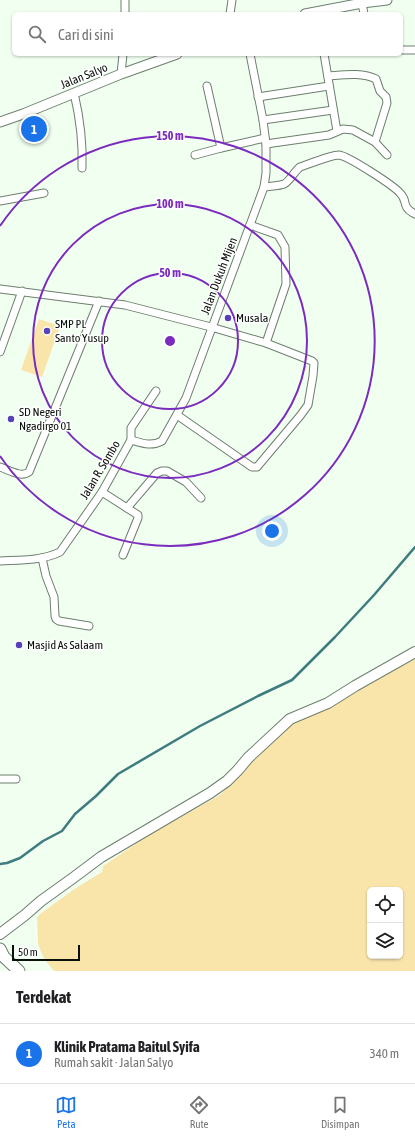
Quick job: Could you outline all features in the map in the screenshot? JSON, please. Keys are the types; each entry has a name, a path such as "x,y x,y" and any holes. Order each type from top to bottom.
{"main road":[{"path":"0,934 41,901 101,857 210,793 227,781 248,758 290,719 328,703 415,652"},
{"path":"2,953 5,971"},
{"path":"2,953 19,971"}],"street":[{"path":"125,12 126,0"},
{"path":"230,12 232,0"},
{"path":"316,12 362,3 387,0"},
{"path":"362,3 364,12"},
{"path":"403,50 415,50"},
{"path":"121,74 122,56"},
{"name":"Jalan Salyo","path":"0,122 24,114 121,74 171,56"},
{"name":"Jalan Dukuh Mijen","path":"0,289 125,305 211,327 264,187 266,173 266,141 250,56"},
{"path":"326,56 329,86 337,131"},
{"path":"328,76 363,75 372,76 376,79 379,84 380,91 386,97 387,103 375,142"},
{"path":"207,86 221,148"},
{"path":"258,97 329,86"},
{"path":"74,93 81,130 82,168"},
{"path":"263,120 333,110"},
{"path":"195,155 221,148 266,141 329,135 343,129 353,130 375,142 387,155"},
{"path":"264,187 284,184 288,181 295,170 300,167 335,156 341,156 374,174 399,191 405,206 408,210 415,214"},
{"path":"0,201 44,193"},
{"path":"250,224 278,235 285,247 286,284 266,343"},
{"path":"0,352 22,292"},
{"path":"0,467 24,475 29,472 99,301"},
{"path":"177,415 252,466 257,467 308,405 315,369 312,361 266,343 211,327"},
{"name":"Jalan R. Sombo","path":"0,561 42,558 52,556 60,552 102,492 131,440 150,445 162,441 186,398 211,327"},
{"path":"131,440 131,428 156,391"},
{"path":"127,508 157,473 162,471 167,471 186,482 201,498"},
{"path":"102,492 138,515 123,555"},
{"path":"42,558 46,576 54,597 56,619 59,621 89,626"},
{"path":"0,779 16,779"}],"shaded area":[{"path":"39,319 60,326 42,377 21,370"},
{"path":"415,659 415,971 54,971 45,960 38,944 37,917 40,914 73,890 102,872 103,866 149,835 220,795 281,733 293,723 341,701"}],"waterway":[{"path":"0,864 20,858 43,841 62,831 75,814 118,774 200,726 292,680 374,595 415,547"}],"place":[{"name":"Klinik Pratama Baitul Syifa","path":"34,129"},
{"name":"Musala","path":"228,318"},
{"name":"SMP PL Santo Yusup","path":"47,331"},
{"name":"SD Negeri Ngadirgo 01","path":"11,419"},
{"name":"Masjid As Salaam","path":"19,645"}]}
